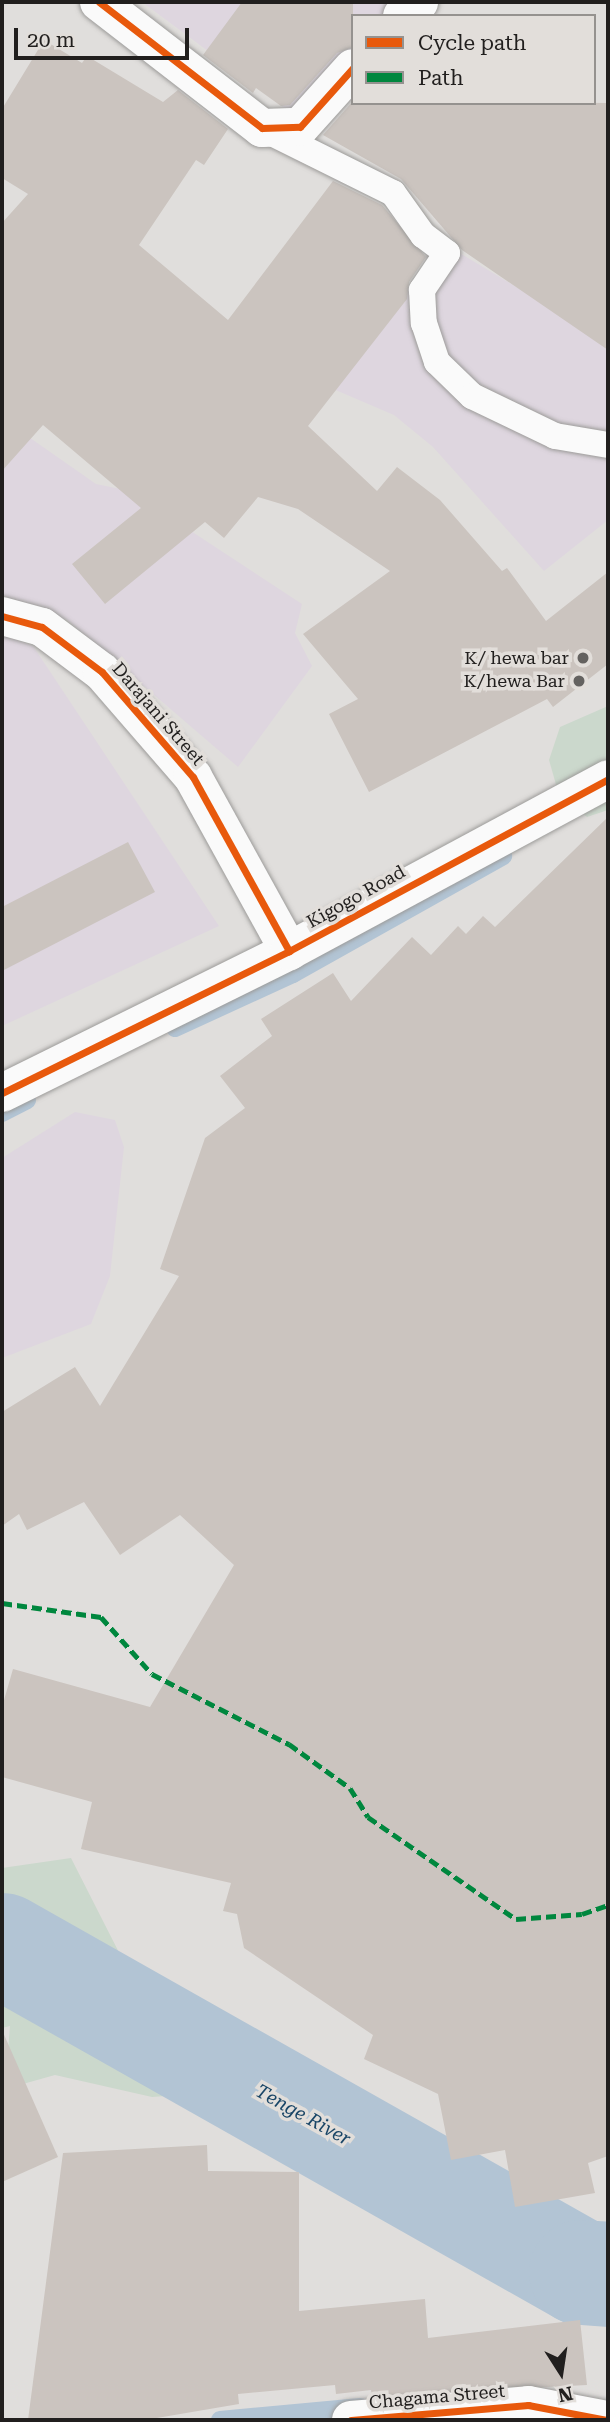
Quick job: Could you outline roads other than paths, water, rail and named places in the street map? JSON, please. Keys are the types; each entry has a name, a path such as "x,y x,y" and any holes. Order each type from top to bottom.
{"street":[{"path":"99,2 262,128 300,127 351,70"},
{"path":"404,14 419,2"},
{"name":"Darajani Street","path":"2,616 42,627 102,672 193,777 289,951"},
{"name":"Kigogo Road","path":"2,1093 289,951 608,779"},
{"name":"Chagama Street","path":"351,2420 528,2405 607,2420"}],"lane":[{"path":"262,128 393,193 423,235 447,253 422,290 424,323 437,362 472,396 555,436 608,445"}],"waterway":[{"path":"175,1028 293,974 503,856"},
{"path":"2,1113 27,1100"},
{"name":"Tenge River","path":"2,1945 581,2272 608,2274"},
{"path":"220,2420 360,2407"}],"place":[{"name":"K/ hewa bar","path":"583,658"},
{"name":"K/hewa Bar","path":"579,681"}]}
